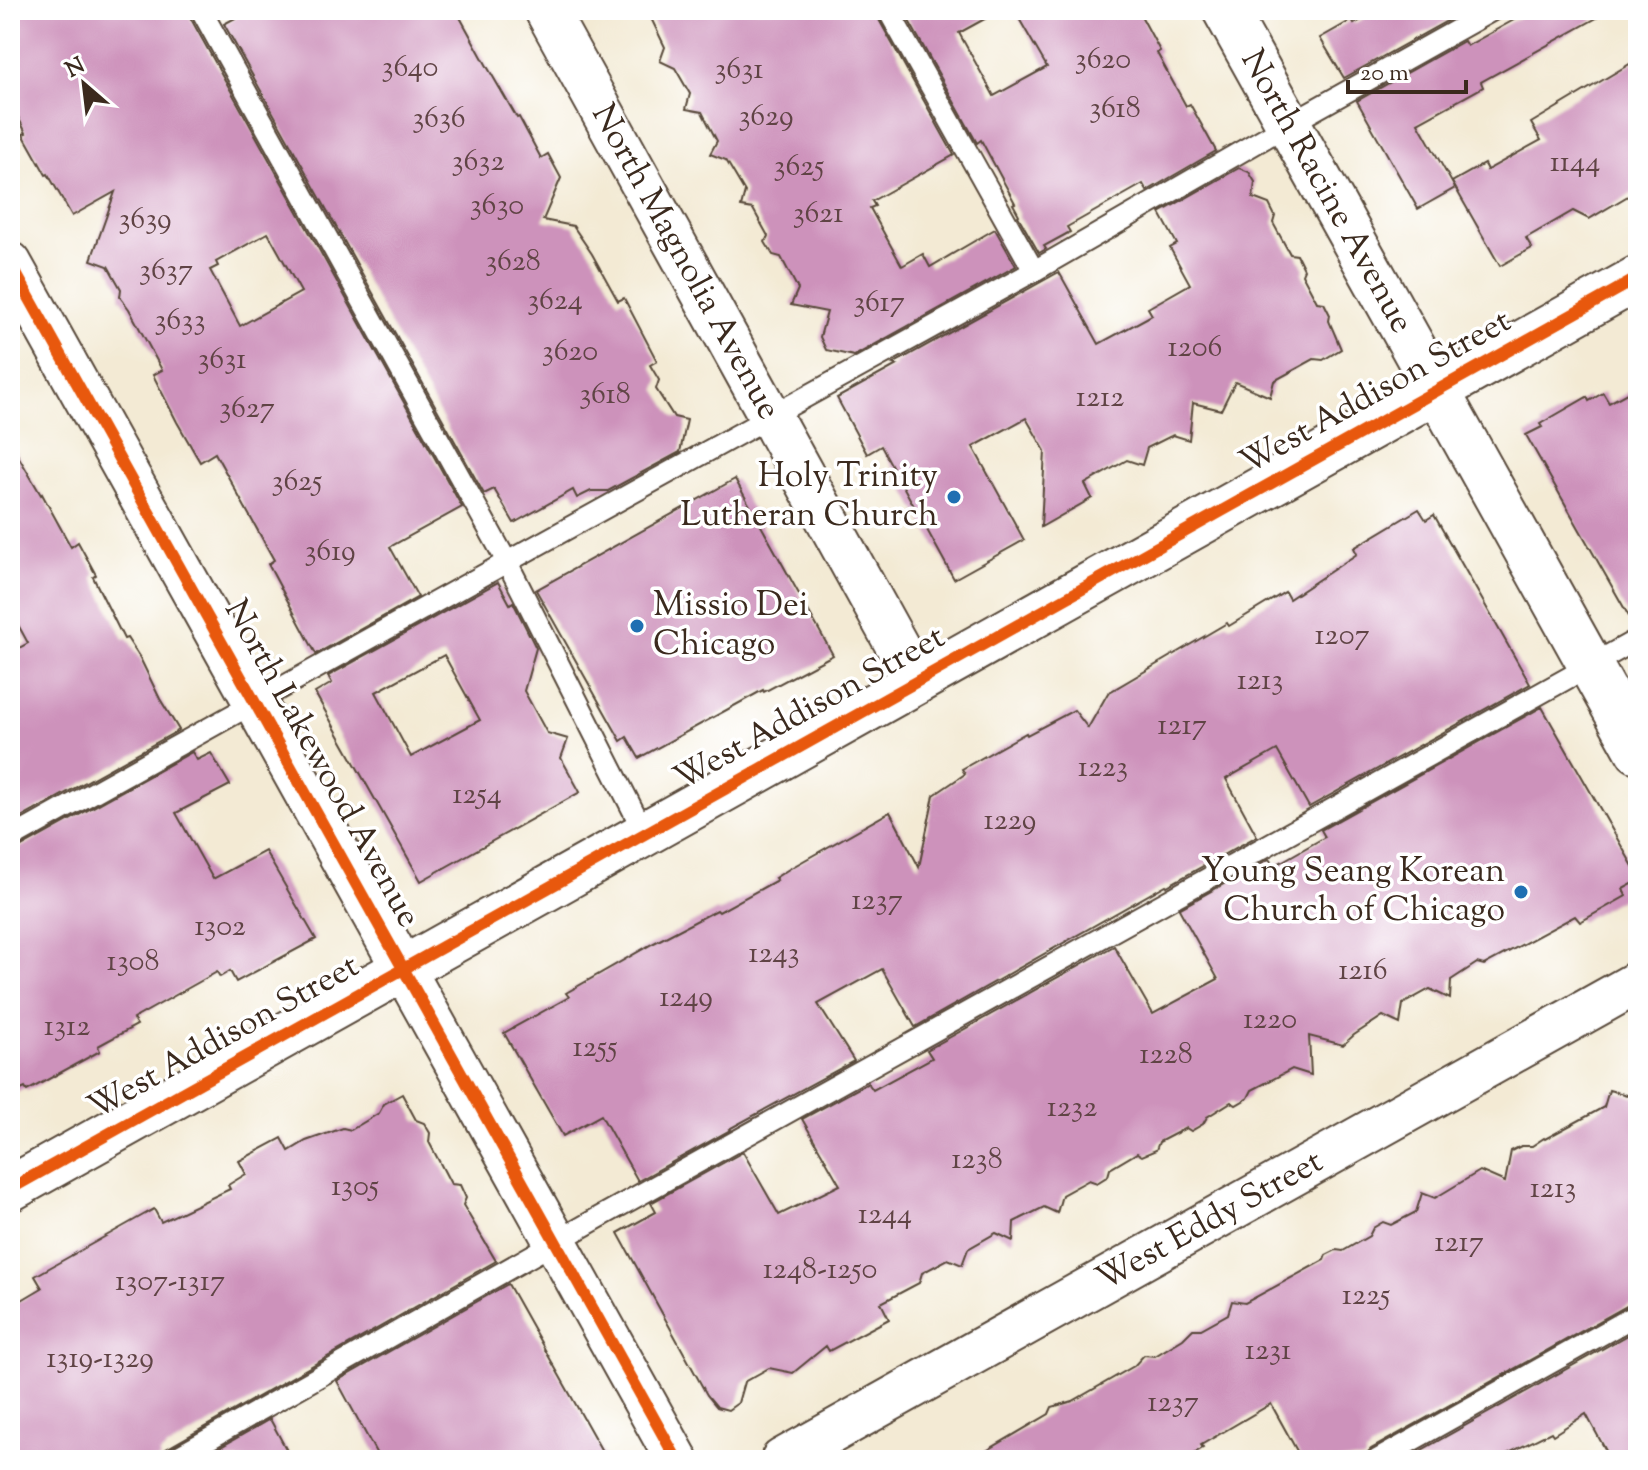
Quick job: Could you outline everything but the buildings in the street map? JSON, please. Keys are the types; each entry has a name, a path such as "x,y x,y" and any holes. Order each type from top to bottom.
{"street":[{"name":"North Magnolia Avenue","path":"546,10 917,682"},
{"name":"North Racine Avenue","path":"1225,10 1638,751"},
{"name":"North Lakewood Avenue","path":"10,263 677,1460"},
{"name":"West Addison Street","path":"10,1189 1638,278"},
{"name":"West Eddy Street","path":"782,1460 1638,982"}],"lane":[{"path":"201,10 507,562 645,834"},
{"path":"888,10 1034,271"},
{"path":"10,839 1034,271 1493,10"},
{"path":"172,1460 556,1242 1638,639"},
{"path":"1377,1460 1638,1314"}],"cycle path":[{"path":"10,263 677,1460"},
{"path":"10,1189 1638,278"}],"place":[{"name":"Holy Trinity Lutheran Church","path":"954,497"},
{"name":"Missio Dei Chicago","path":"637,626"},
{"name":"Young Seang Korean Church of Chicago","path":"1521,892"}]}
